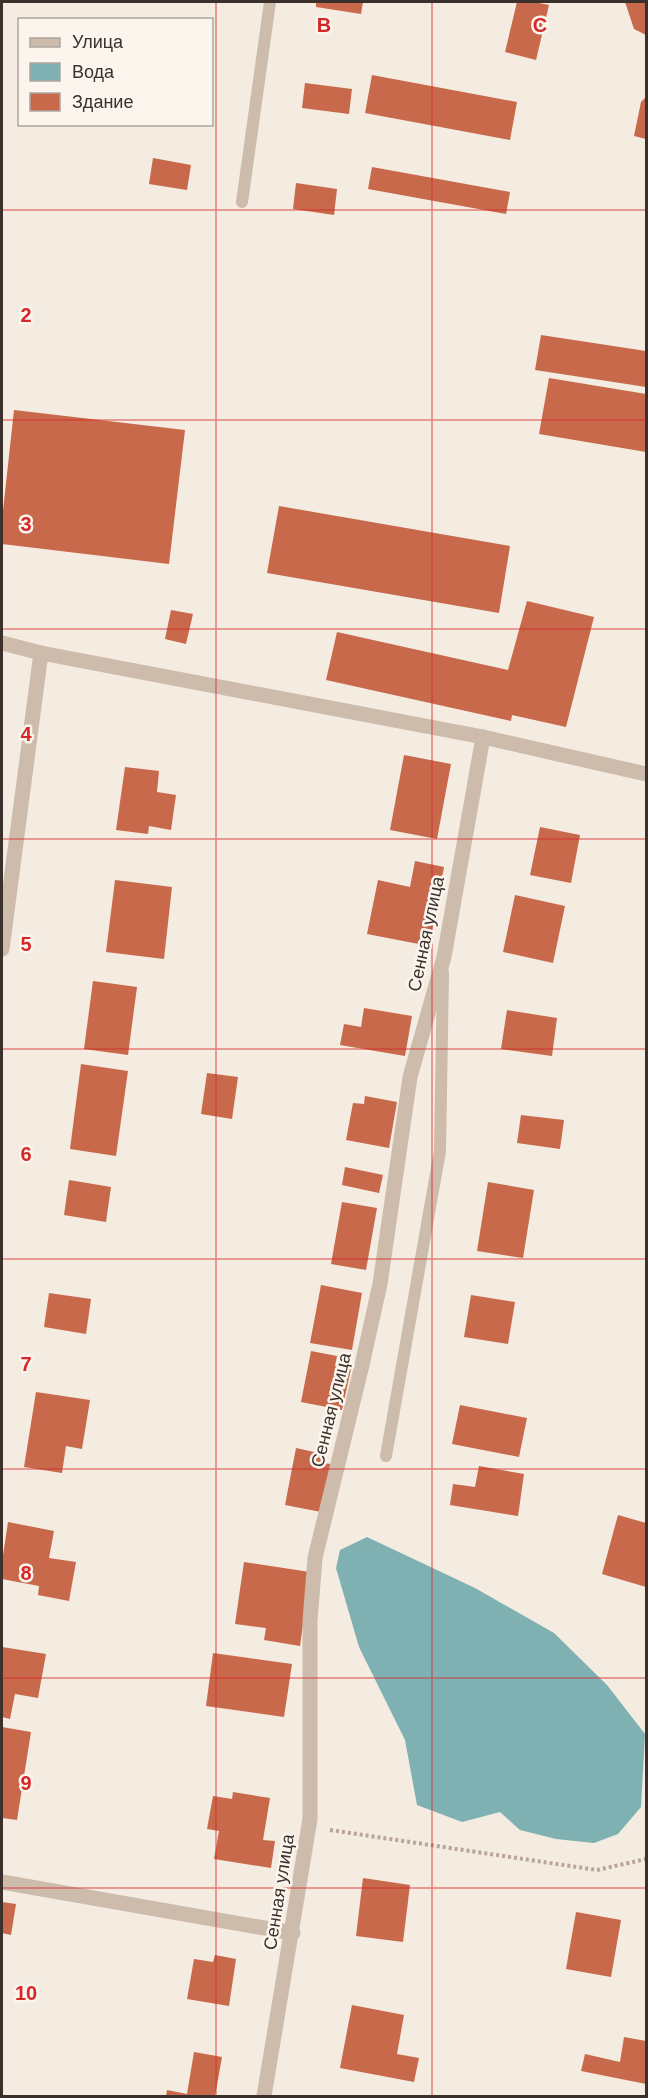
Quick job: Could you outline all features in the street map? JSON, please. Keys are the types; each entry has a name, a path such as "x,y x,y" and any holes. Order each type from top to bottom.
{"street":[{"path":"2,643 483,737 646,774"},
{"path":"2,949 40,652"},
{"name":"Сенная улица","path":"264,2097 309,1828 310,1621 315,1558 380,1284 410,1077 444,957 483,737"},
{"path":"2,1882 293,1933"}],"lane":[{"path":"242,202 270,2"},
{"path":"386,1456 440,1151 444,957"}],"path":[{"path":"309,1828 597,1870 646,1859"}],"water":[{"path":"367,1537 475,1588 554,1633 607,1685 645,1734 641,1807 618,1834 594,1843 556,1839 520,1830 500,1812 462,1822 417,1805 405,1740 359,1647 336,1568 340,1550"}],"building":[{"path":"316,2 363,2 361,14 316,7"},
{"path":"517,2 549,5 536,60 505,52"},
{"path":"625,2 646,2 646,35 634,29"},
{"path":"372,75 517,102 510,140 365,113"},
{"path":"305,83 352,89 349,114 302,108"},
{"path":"646,97 646,139 634,136 641,102"},
{"path":"153,158 191,165 187,190 149,184"},
{"path":"372,167 510,192 506,214 368,189"},
{"path":"296,183 337,189 334,215 293,209"},
{"path":"541,335 646,351 646,387 535,370"},
{"path":"549,378 646,394 646,452 539,434"},
{"path":"14,410 185,430 169,564 2,544 2,520"},
{"path":"279,506 510,546 499,613 267,573"},
{"path":"527,601 594,617 566,727 512,715 511,721 326,680 337,632 508,670"},
{"path":"171,610 193,614 186,644 165,639"},
{"path":"404,755 451,764 437,839 390,830"},
{"path":"125,767 159,771 157,792 176,795 171,830 149,826 148,834 116,830"},
{"path":"540,827 580,835 571,883 530,875"},
{"path":"415,861 444,867 429,946 367,934 378,880 410,887"},
{"path":"115,880 172,887 164,959 106,952"},
{"path":"515,895 565,906 553,963 503,952"},
{"path":"93,981 137,987 128,1055 84,1049"},
{"path":"364,1008 412,1016 405,1056 340,1045 344,1024 361,1027"},
{"path":"507,1010 557,1018 552,1056 501,1049"},
{"path":"81,1064 128,1071 116,1156 70,1149"},
{"path":"207,1073 238,1077 232,1119 201,1114"},
{"path":"365,1096 397,1102 389,1148 346,1140 353,1103 364,1104"},
{"path":"521,1115 564,1120 560,1149 517,1143"},
{"path":"345,1167 383,1175 379,1193 342,1185"},
{"path":"69,1180 111,1187 106,1222 64,1215"},
{"path":"488,1182 534,1190 523,1258 477,1251"},
{"path":"342,1202 377,1208 366,1270 331,1264"},
{"path":"321,1285 362,1293 352,1350 310,1343"},
{"path":"49,1293 91,1299 86,1334 44,1327"},
{"path":"471,1295 515,1302 508,1344 464,1337"},
{"path":"311,1351 337,1356 335,1366 351,1369 342,1410 301,1402"},
{"path":"36,1392 90,1400 82,1449 66,1446 62,1473 24,1467"},
{"path":"460,1405 527,1418 519,1457 452,1444"},
{"path":"296,1448 323,1454 322,1463 331,1464 321,1512 285,1505"},
{"path":"479,1466 524,1474 518,1516 450,1505 453,1484 475,1487"},
{"path":"618,1515 646,1523 646,1587 602,1574"},
{"path":"8,1522 54,1531 49,1558 76,1562 69,1601 38,1595 39,1586 2,1579"},
{"path":"244,1562 310,1572 300,1646 264,1640 266,1628 235,1624"},
{"path":"2,1647 46,1654 38,1698 15,1694 10,1719 2,1717"},
{"path":"213,1653 292,1664 284,1717 206,1706"},
{"path":"2,1727 31,1732 17,1820 2,1818"},
{"path":"233,1792 270,1798 263,1840 275,1841 271,1868 214,1859 219,1831 207,1829 213,1796 232,1799"},
{"path":"363,1878 410,1885 403,1942 356,1936"},
{"path":"2,1902 16,1904 11,1935 2,1933"},
{"path":"576,1912 621,1920 611,1977 566,1969"},
{"path":"215,1955 236,1959 229,2006 187,1999 194,1959 213,1962"},
{"path":"352,2005 404,2015 397,2054 419,2058 414,2082 340,2068"},
{"path":"624,2037 646,2041 646,2084 581,2071 585,2054 620,2062"},
{"path":"194,2052 222,2057 215,2096 166,2096 167,2090 187,2094"}]}
